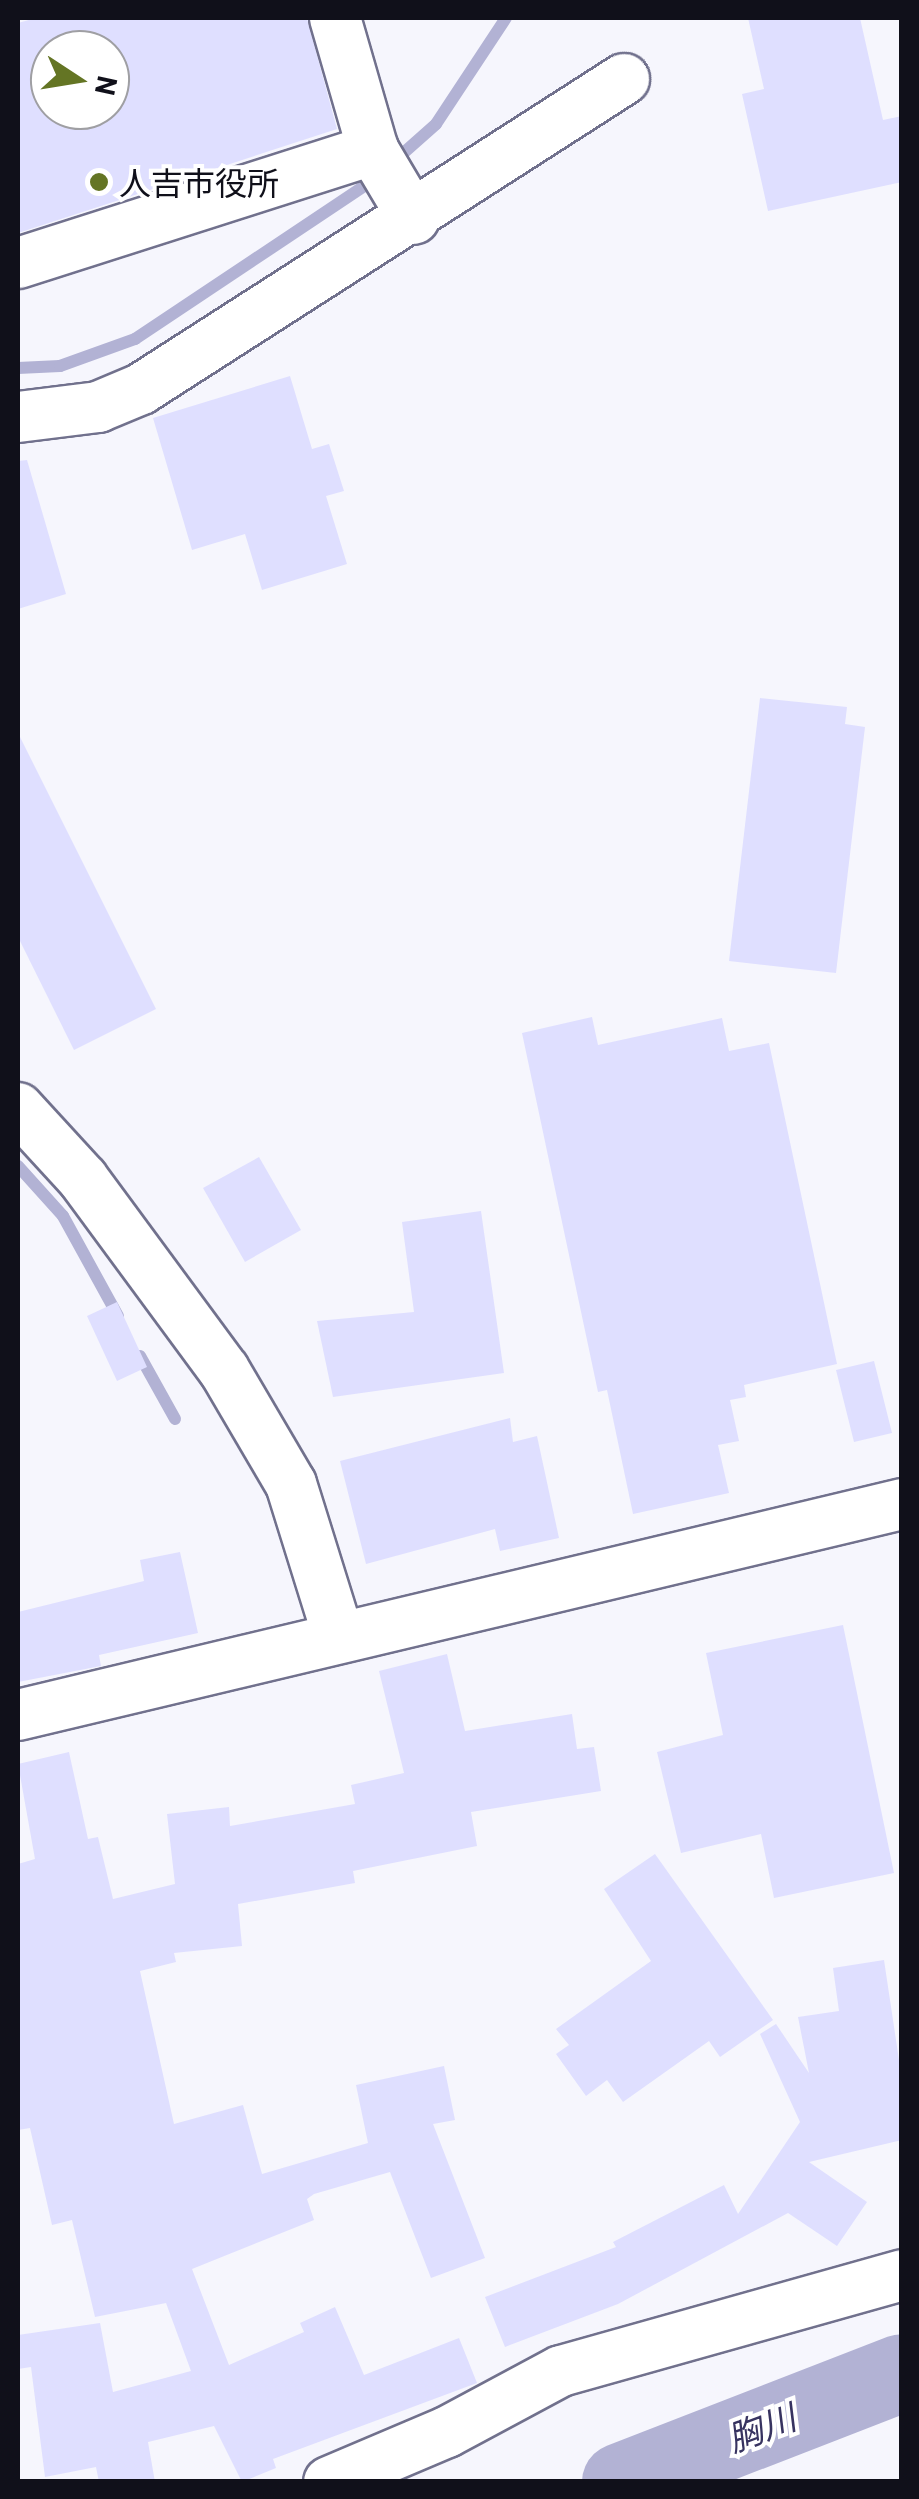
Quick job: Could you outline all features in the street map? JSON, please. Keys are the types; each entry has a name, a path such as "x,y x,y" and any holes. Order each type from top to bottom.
{"street":[{"path":"335,18 373,150 414,219"},
{"path":"18,416 98,407 142,389 414,219 624,79"},
{"path":"18,263 373,150"},
{"path":"18,1108 84,1180 224,1370 292,1484 339,1638"},
{"path":"18,1715 902,1504"},
{"path":"329,2482 447,2432 561,2371 902,2275"}],"building":[{"name":"人吉市役所","path":"36,18 307,18 337,129 18,233 18,23"},
{"path":"748,18 860,18 883,120 902,116 902,182 768,211 742,94 764,89"},
{"path":"290,376 312,449 329,444 344,491 326,496 347,564 262,590 245,534 192,550 153,418"},
{"path":"27,460 66,594 18,609 18,461"},
{"path":"760,698 847,707 845,724 865,727 836,973 729,961"},
{"path":"18,733 156,1009 74,1050 18,937"},
{"path":"592,1017 598,1045 722,1018 729,1051 769,1043 837,1364 744,1385 746,1397 730,1400 739,1441 718,1445 729,1493 633,1514 607,1390 598,1392 522,1033"},
{"path":"259,1157 301,1230 245,1262 203,1188"},
{"path":"481,1211 504,1373 333,1397 317,1321 414,1312 402,1222"},
{"path":"117,1302 147,1367 117,1381 87,1316"},
{"path":"874,1361 892,1433 854,1442 836,1370"},
{"path":"510,1418 513,1442 537,1436 559,1538 500,1551 495,1529 366,1564 340,1461"},
{"path":"180,1552 198,1633 99,1655 101,1666 18,1682 18,1612 144,1581 140,1560"},
{"path":"843,1625 894,1873 774,1898 761,1834 681,1853 657,1752 723,1735 706,1653"},
{"path":"447,1654 465,1731 572,1714 577,1749 594,1747 601,1791 471,1812 477,1846 353,1871 355,1883 238,1904 242,1946 174,1953 176,1962 140,1971 174,2124 243,2105 262,2174 368,2143 356,2085 444,2066 455,2120 433,2124 485,2258 431,2278 390,2172 314,2194 307,2199 314,2220 192,2269 229,2365 304,2332 300,2323 335,2307 364,2375 459,2338 477,2383 273,2459 276,2468 242,2482 214,2426 148,2442 155,2482 99,2482 96,2467 45,2477 31,2367 18,2369 18,2335 100,2323 113,2392 191,2371 166,2303 95,2317 72,2220 52,2225 30,2128 18,2130 18,1864 35,1859 18,1764 69,1752 88,1839 98,1837 113,1899 175,1884 167,1814 229,1807 230,1826 355,1804 351,1785 404,1773 379,1671"},
{"path":"655,1854 773,2020 720,2057 709,2041 623,2102 607,2080 586,2096 556,2054 569,2045 556,2029 651,1961 604,1889"},
{"path":"884,1960 902,2080 902,2140 809,2162 867,2202 837,2246 788,2213 618,2304 505,2347 485,2297 616,2247 613,2242 724,2185 738,2214 800,2122 760,2034 776,2024 809,2073 798,2017 839,2011 833,1968"}],"waterway":[{"path":"391,164 436,124 506,18"},
{"path":"18,368 60,366 135,339 376,178"},
{"path":"18,1166 63,1216 118,1316"},
{"path":"140,1356 175,1419"},
{"name":"胸川","path":"621,2482 902,2373"}],"place":[{"name":"人吉市役所","path":"99,182"}]}
